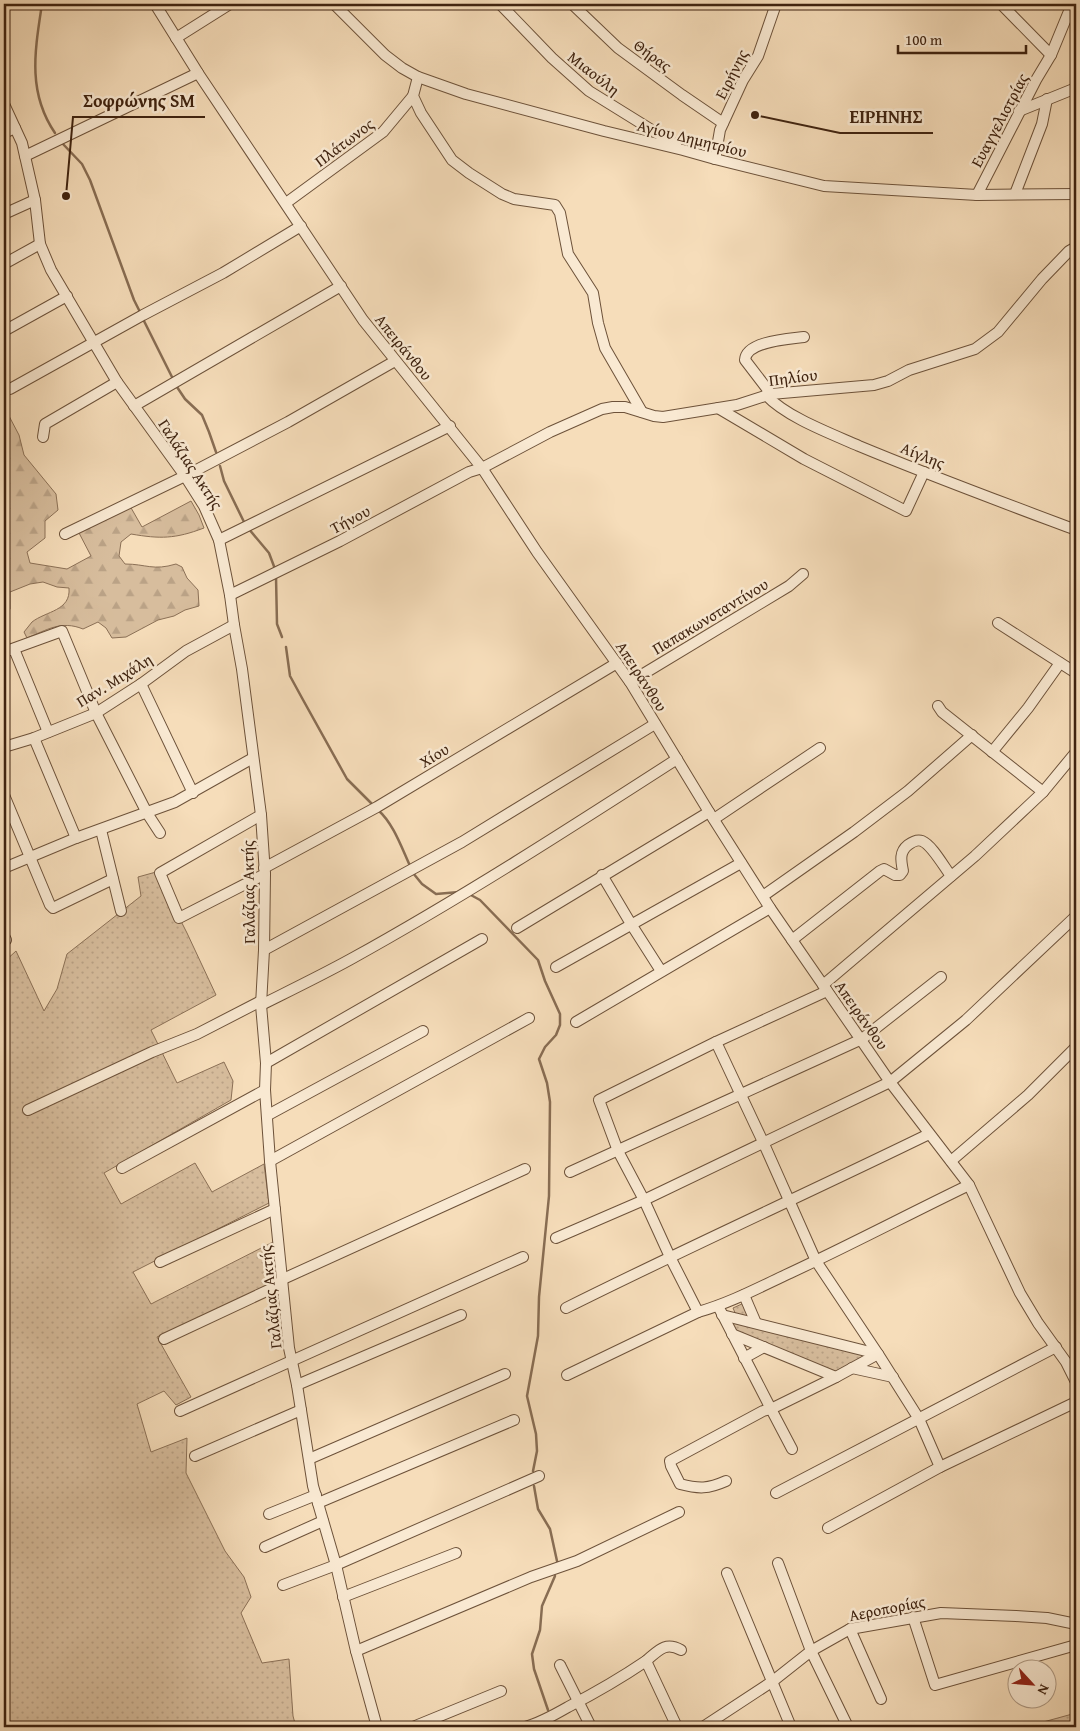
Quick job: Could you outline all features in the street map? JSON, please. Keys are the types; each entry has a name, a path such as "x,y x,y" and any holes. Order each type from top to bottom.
{"street":[{"name":"Απειράνθου","path":"155,4 198,73 363,320 482,468 538,552 630,682 711,816 770,908 890,1082 969,1185 1020,1293 1076,1382"},
{"path":"176,38 230,4"},
{"name":"Αγίου Δημητρίου","path":"334,4 385,55 418,78 466,94 604,131 824,186 977,195 1076,194"},
{"name":"Μιαούλη","path":"500,4 552,58 588,91 683,150"},
{"name":"Θήρας","path":"572,4 618,48 724,123"},
{"name":"Ειρήνης","path":"715,159 720,130 743,80 758,56 776,4"},
{"path":"1001,4 1051,54"},
{"name":"Ευαγγελιστρίας","path":"977,195 1051,54 1072,4"},
{"path":"25,156 198,73"},
{"path":"418,78 413,96 452,160 502,194 514,199 555,205 560,212 568,254 593,293 598,323 605,348 642,412"},
{"path":"1019,112 1076,88"},
{"name":"Πλάτωνος","path":"286,203 383,132 413,96"},
{"path":"1015,194 1042,124 1047,100"},
{"name":"Γαλάζιας Ακτής","path":"4,104 25,156 35,200 40,244 51,270 117,382 185,476 204,506 219,540 242,669 261,815 264,871 264,950 261,1003 266,1063 265,1090 270,1161 292,1360 317,1499 336,1565 356,1651 377,1727"},
{"path":"4,133 15,128"},
{"path":"4,214 35,200"},
{"path":"10,389 223,273 301,226"},
{"path":"4,264 40,244"},
{"name":"Πηλίου","path":"482,468 550,432 602,409 625,408 663,417 718,408 769,395 874,385 888,381 909,370 975,349 998,332 1042,279 1074,251"},
{"path":"134,406 341,286"},
{"path":"4,331 67,296"},
{"name":"Αίγλης","path":"804,337 764,343 746,354 745,360 769,395 781,408 838,436 924,472 1076,530"},
{"path":"65,534 185,476 288,422 395,360"},
{"path":"43,437 46,424 117,382"},
{"path":"718,408 804,459 906,511 924,472"},
{"path":"219,540 450,426"},
{"name":"Τήνου","path":"230,595 340,541 469,472 482,468"},
{"name":"Παπακωνσταντίνου","path":"630,682 789,586 803,574"},
{"path":"998,623 1076,673"},
{"name":"Παν. Μιχάλη","path":"4,748 96,713 141,684 186,651 234,625"},
{"path":"48,732 9,651 62,631 96,713 147,813 160,833"},
{"name":"Χίου","path":"261,815 160,873 179,918 377,807 617,663"},
{"path":"992,752 1028,708 1060,663"},
{"path":"141,684 193,793"},
{"path":"938,706 942,712 1043,792"},
{"path":"264,950 462,842 655,724"},
{"path":"763,896 854,832 908,791 972,735"},
{"path":"34,738 76,838"},
{"path":"517,928 602,875 711,816 820,748"},
{"path":"698,1312 618,1151 599,1100 825,988 975,856 1043,792 1076,752"},
{"path":"4,868 76,838 147,813 193,793 253,758"},
{"path":"28,1110 152,1052 197,1034 351,959 573,825 677,759"},
{"path":"4,798 50,905 53,908 113,879"},
{"path":"101,830 121,911"},
{"path":"792,940 880,871 884,869 895,875 900,875 903,871 902,852 916,840 921,840 927,844 951,876"},
{"path":"556,967 741,863"},
{"path":"602,875 661,971"},
{"path":"576,1022 770,908"},
{"path":"556,1238 644,1200 764,1144 890,1082 966,1020 1076,916"},
{"path":"266,1063 482,939"},
{"path":"570,1172 862,1039 941,977"},
{"path":"270,1161 529,1018"},
{"path":"268,1115 423,1031"},
{"path":"716,1042 816,1261 919,1419 940,1468"},
{"path":"951,1161 1028,1095 1076,1047"},
{"path":"122,1168 265,1090"},
{"path":"566,1308 929,1134"},
{"path":"164,1339 275,1287 284,1279 525,1169"},
{"path":"720,1311 744,1295 969,1185"},
{"path":"160,1262 275,1209"},
{"path":"180,1411 523,1257"},
{"path":"744,1295 756,1323"},
{"path":"720,1311 792,1449"},
{"path":"567,1375 698,1312 720,1311 756,1323 878,1354"},
{"path":"297,1385 461,1315"},
{"path":"732,1334 836,1377"},
{"path":"849,1346 865,1334"},
{"path":"744,1358 764,1347"},
{"path":"776,1493 1056,1348"},
{"path":"726,1481 712,1488 695,1488 680,1484 670,1461 763,1411 771,1409 836,1377 878,1354"},
{"path":"852,1368 893,1377"},
{"path":"309,1460 505,1374"},
{"path":"828,1528 940,1468 1076,1402"},
{"path":"195,1456 301,1410"},
{"path":"269,1514 317,1499 514,1420"},
{"path":"283,1586 336,1565 539,1476"},
{"path":"356,1651 531,1577 577,1561 679,1512"},
{"path":"265,1548 323,1521"},
{"path":"343,1597 456,1553"},
{"path":"778,1563 811,1651 848,1727"},
{"path":"727,1573 791,1727"},
{"name":"Αεροπορίας","path":"703,1727 773,1681 811,1651 850,1629 941,1613 1047,1618 1076,1624"},
{"path":"913,1617 935,1685 1076,1645"},
{"path":"850,1629 881,1699"},
{"path":"525,1727 536,1724 577,1703 626,1675 663,1647 674,1646 681,1650"},
{"path":"646,1661 677,1727"},
{"path":"560,1665 590,1727"},
{"path":"413,1727 501,1691"}],"green space":[{"path":"9,416 19,435 24,455 56,494 58,510 45,521 45,538 27,552 30,563 67,569 91,556 78,531 130,506 142,527 191,501 204,528 168,537 131,534 121,542 119,556 125,564 161,567 176,564 182,567 187,578 198,590 199,606 158,620 126,637 112,638 106,628 98,622 83,629 68,625 54,627 27,638 24,632 32,622 62,606 69,596 69,588 57,587 43,582 30,584 10,592 10,609 4,617 4,417"},
{"path":"156,872 216,995 151,1030 177,1083 224,1062 233,1081 231,1100 104,1173 121,1204 195,1163 212,1192 264,1164 269,1203 133,1272 151,1304 275,1241 276,1278 270,1285 157,1337 191,1397 176,1405 164,1391 137,1404 151,1452 187,1438 186,1473 225,1551 244,1577 251,1597 241,1613 262,1663 289,1659 293,1716 296,1727 4,1727 4,962 16,951 44,1011 57,989 67,954 141,896 138,877"},
{"path":"744,1303 750,1319 736,1315 733,1308"},
{"path":"730,1321 869,1355 836,1372 735,1331"},
{"path":"1076,1713 1076,1727 1025,1727"}],"waterway":[{"path":"42,4 35,70 40,102 46,118 55,133"},
{"path":"62,143 82,164 90,180 134,300 141,314"},
{"path":"143,319 173,379"},
{"path":"175,384 185,399 202,415 216,452"},
{"path":"220,466 224,481 245,524"},
{"path":"248,528 269,553 275,569"},
{"path":"276,577 277,624 282,637"},
{"path":"286,647 290,676 302,698 347,779 374,806"},
{"path":"378,810 393,829 411,868"},
{"path":"413,873 422,884 436,894 459,892"},
{"path":"469,894 480,900 538,960 560,1014 560,1025 556,1035 545,1047 539,1059 547,1083 550,1102 549,1196 539,1297 538,1336 527,1396 536,1434 537,1451 533,1471"},
{"path":"534,1486 538,1509 550,1529 557,1561"},
{"path":"548,1710 534,1669 532,1654 540,1630 542,1606 555,1576"}],"place":[{"name":"ΕΙΡΗΝΗΣ","path":"755,115"},
{"name":"Σοφρώνης SM","path":"66,196"}]}
